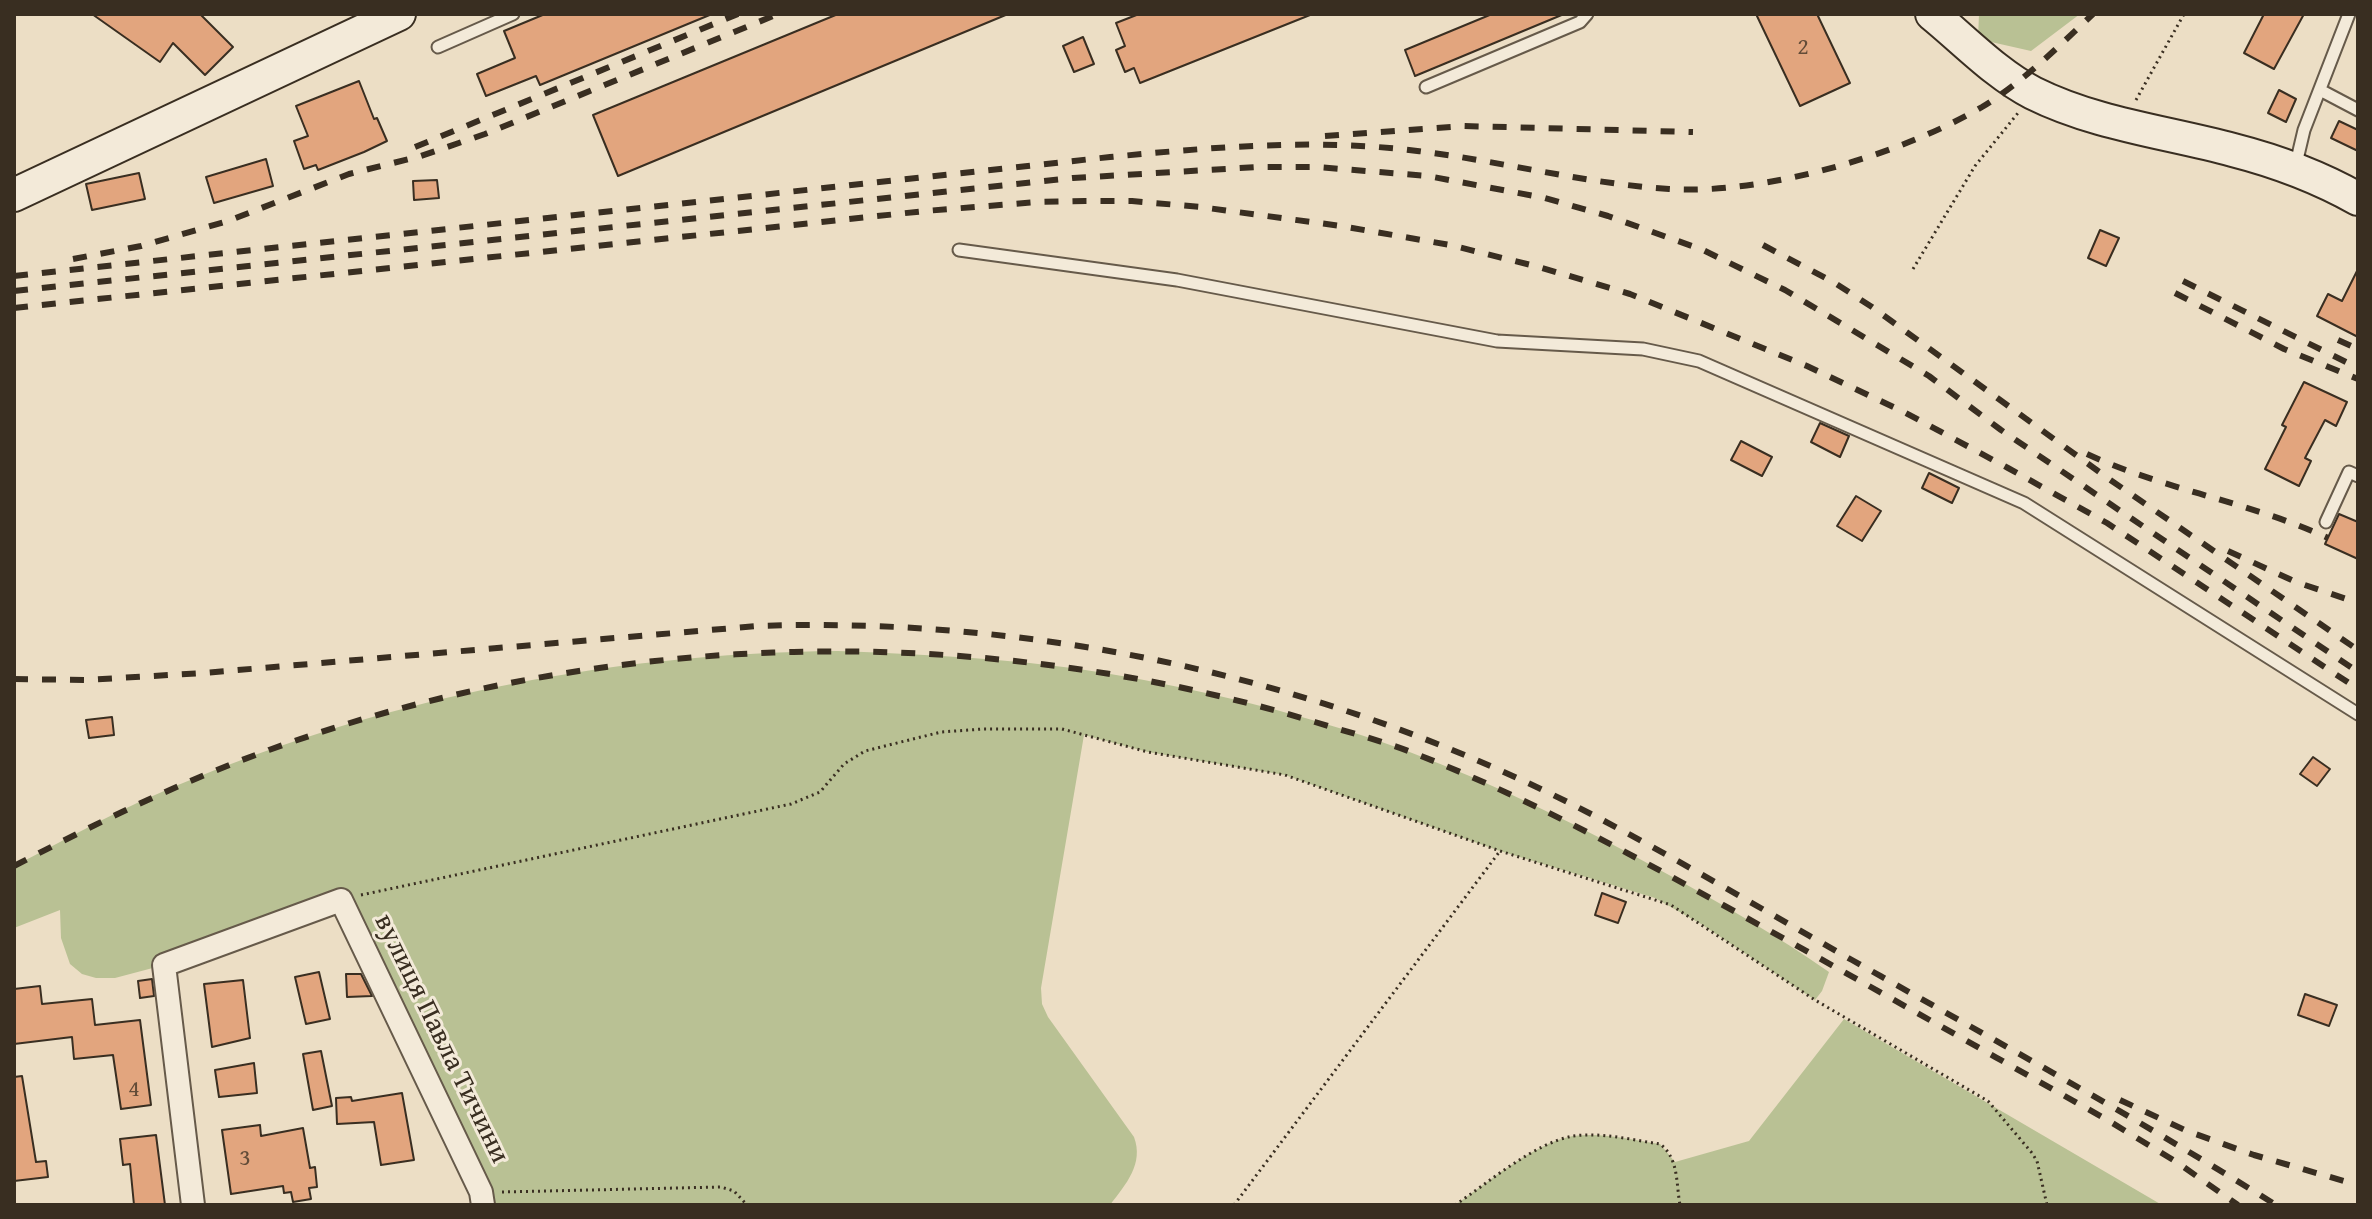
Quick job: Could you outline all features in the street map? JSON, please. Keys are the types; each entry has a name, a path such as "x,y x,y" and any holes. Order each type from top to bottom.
{"street":[{"path":"14,195 399,14"},
{"path":"1932,14 2016,83 2034,93 2122,124 2234,150 2295,169 2358,199"},
{"path":"193,1205 164,965 341,900"},
{"name":"вулиця Павла Тичини","path":"341,900 482,1199"}],"lane":[{"path":"438,47 513,14"},
{"path":"1426,87 1580,22 1587,14"},
{"path":"2295,169 2304,130 2349,14"},
{"path":"2320,90 2358,110"},
{"path":"959,250 1177,280 1497,341 1643,349 1699,361 2024,503 2358,714"},
{"path":"2326,522 2349,472 2358,476"}],"path":[{"path":"2122,124 2184,14"},
{"path":"1913,269 1975,166 2034,93"},
{"path":"341,900 791,804 820,792 844,764 865,751 941,732 1062,729 1148,752 1285,775 1500,851 1671,905 1815,1000 1988,1101 2037,1161 2047,1205"},
{"path":"1234,1205 1500,851"},
{"path":"1455,1205 1545,1147 1571,1137 1600,1135 1660,1144 1667,1149 1674,1162 1680,1205"},
{"path":"482,1199 721,1187 734,1191 747,1205"}],"green space":[{"path":"1979,14 2080,14 2031,51 1978,39"},
{"path":"838,651 991,660 1106,673 1244,702 1343,729 1441,764 1573,824 1730,910 1829,972 1815,1000 1701,924 1655,898 1500,851 1285,775 1148,752 1084,735 1041,988 1042,1004 1048,1017 1134,1137 1135,1165 1110,1205 483,1205 341,901 164,965 115,978 82,974 70,964 61,938 60,910 14,928 14,866 155,795 319,733 489,688 575,673 662,661"},
{"path":"1844,1019 2162,1205 1455,1205 1527,1155 1573,1136 1606,1136 1660,1144 1675,1162 1749,1141"}],"building":[{"path":"92,14 200,14 233,47 205,75 173,43 160,62"},
{"path":"545,14 712,14 540,85 536,76 486,96 477,74 515,58 504,31"},
{"path":"838,14 1008,14 618,176 593,115"},
{"path":"1139,14 1310,15 1140,83 1134,68 1125,72 1116,50 1125,46 1116,23"},
{"path":"1492,14 1564,14 1415,76 1405,50"},
{"path":"1756,14 1817,14 1850,83 1800,106"},
{"path":"2264,14 2304,14 2274,69 2244,53"},
{"path":"1083,37 1094,64 1074,72 1063,46"},
{"path":"359,81 374,119 377,118 387,141 318,170 316,165 304,169 294,141 308,136 296,106"},
{"path":"2279,90 2296,99 2286,122 2268,113"},
{"path":"2339,121 2358,130 2358,151 2331,138"},
{"path":"266,159 273,186 214,203 206,177"},
{"path":"139,173 145,199 92,210 86,184"},
{"path":"437,180 439,198 414,200 413,181"},
{"path":"2100,230 2119,238 2106,266 2088,258"},
{"path":"2358,269 2358,337 2317,316 2328,294 2342,301"},
{"path":"2304,382 2347,402 2336,426 2325,420 2305,458 2311,461 2299,486 2265,469 2286,427 2282,425"},
{"path":"1820,423 1849,436 1840,457 1811,442"},
{"path":"1741,441 1772,457 1762,476 1731,460"},
{"path":"1929,473 1959,488 1952,503 1922,488"},
{"path":"1856,496 1881,511 1862,541 1837,526"},
{"path":"2339,514 2358,522 2358,559 2325,544"},
{"path":"112,717 114,735 89,738 86,720"},
{"path":"2313,757 2330,769 2317,786 2300,774"},
{"path":"1602,893 1626,902 1618,923 1595,915"},
{"path":"319,972 330,1019 306,1024 295,977"},
{"path":"346,974 361,974 372,996 347,997"},
{"path":"152,979 154,996 140,998 138,981"},
{"path":"243,980 250,1038 212,1047 204,984"},
{"path":"40,986 42,1004 92,999 95,1025 140,1020 151,1105 121,1109 113,1055 74,1059 72,1037 14,1044 14,989"},
{"path":"2305,994 2337,1005 2329,1026 2298,1015"},
{"path":"321,1051 332,1106 313,1110 303,1054"},
{"path":"254,1063 257,1093 219,1097 215,1070"},
{"path":"22,1076 36,1162 46,1161 48,1177 14,1181 14,1077"},
{"path":"402,1093 414,1160 381,1165 374,1122 337,1124 336,1098 351,1097 352,1101"},
{"path":"260,1125 261,1136 303,1128 310,1168 315,1167 317,1187 309,1188 311,1199 293,1202 291,1192 284,1193 283,1186 231,1194 222,1130"},
{"path":"156,1135 165,1205 134,1205 130,1164 123,1165 120,1139"}],"railway":[{"path":"415,147 738,14"},
{"path":"73,259 141,246 228,221 349,174 421,156 485,134 778,14"},
{"path":"14,276 1110,157 1255,146 1327,145 1400,149 1669,189 1746,185 1788,178 1872,156 1949,125 2012,87 2093,14"},
{"path":"1325,136 1464,126 1693,132"},
{"path":"14,291 1073,178 1258,167 1316,167 1428,176 1545,198 1608,216 1703,250 1785,290 1929,376 2001,430 2358,672"},
{"path":"14,308 925,211 1037,202 1132,201 1341,226 1450,245 1630,294 1807,366 1904,412 2107,523 2358,689"},
{"path":"1763,245 1835,283 1872,307 2109,479 2358,650"},
{"path":"2183,281 2358,368"},
{"path":"2175,293 2284,349 2358,379"},
{"path":"2338,340 2358,349"},
{"path":"2087,454 2328,538"},
{"path":"2228,551 2296,582 2358,603"},
{"path":"14,679 85,680 203,673 757,626 865,626 972,632 1080,646 1186,666 1290,693 1393,727 1493,767 1591,814 2065,1080 2276,1205"},
{"path":"14,866 139,804 269,750 396,710 525,680 657,661 790,652 923,654 1055,666 1186,689 1315,722 1452,768 1570,823 1771,931 2104,1118 2175,1161 2238,1205"},
{"path":"2120,1100 2187,1131 2254,1155 2358,1185"}]}
